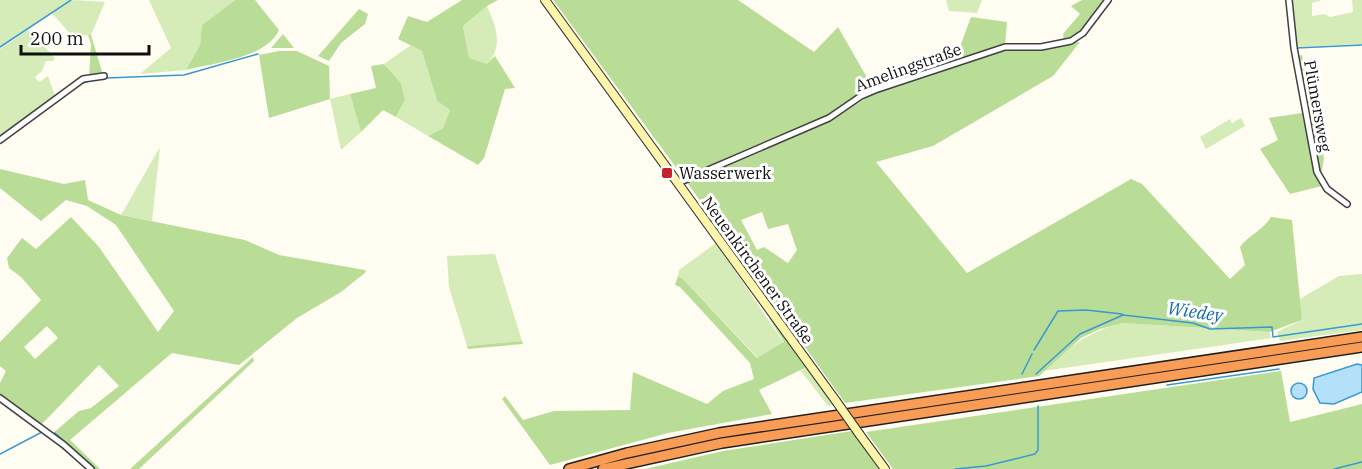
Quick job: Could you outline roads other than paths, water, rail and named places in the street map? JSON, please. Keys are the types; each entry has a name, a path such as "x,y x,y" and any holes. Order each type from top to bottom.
{"highway":[{"path":"569,469 627,453 719,433 1362,338"},
{"path":"603,469 722,442 1362,348"}],"main road":[{"name":"Neuenkirchener Straße","path":"545,0 885,469"}],"street":[{"name":"Amelingstraße","path":"678,183 829,118 861,96 875,90 1005,47 1041,47 1071,41 1083,33 1108,0"},
{"name":"Plümersweg","path":"1289,0 1294,48 1317,172 1327,189 1347,204"},
{"path":"0,140 83,79 104,76"},
{"path":"0,398 57,439 91,469"}],"water":[{"path":"1357,364 1362,365 1362,392 1334,404 1320,403 1313,389 1314,378"},
{"path":"1299,383 1307,391 1299,399 1291,391"}],"waterway":[{"path":"0,47 71,0"},
{"path":"1296,48 1362,45"},
{"path":"106,78 184,75 258,54"},
{"path":"83,83 92,80"},
{"path":"1034,350 1058,311 1086,310 1122,314"},
{"name":"Wiedey","path":"1036,374 1080,334 1123,315 1193,323 1210,329 1272,327 1273,337 1362,324"},
{"path":"1022,374 1032,354"},
{"path":"1167,385 1279,369"},
{"name":"Wiedey","path":"955,469 986,466 1035,454 1038,450 1038,406"},
{"path":"0,454 42,432"},
{"path":"55,433 95,469"},
{"path":"55,442 72,455"},
{"path":"1334,469 1362,462"}],"place":[{"name":"Wasserwerk","path":"667,173"}]}
